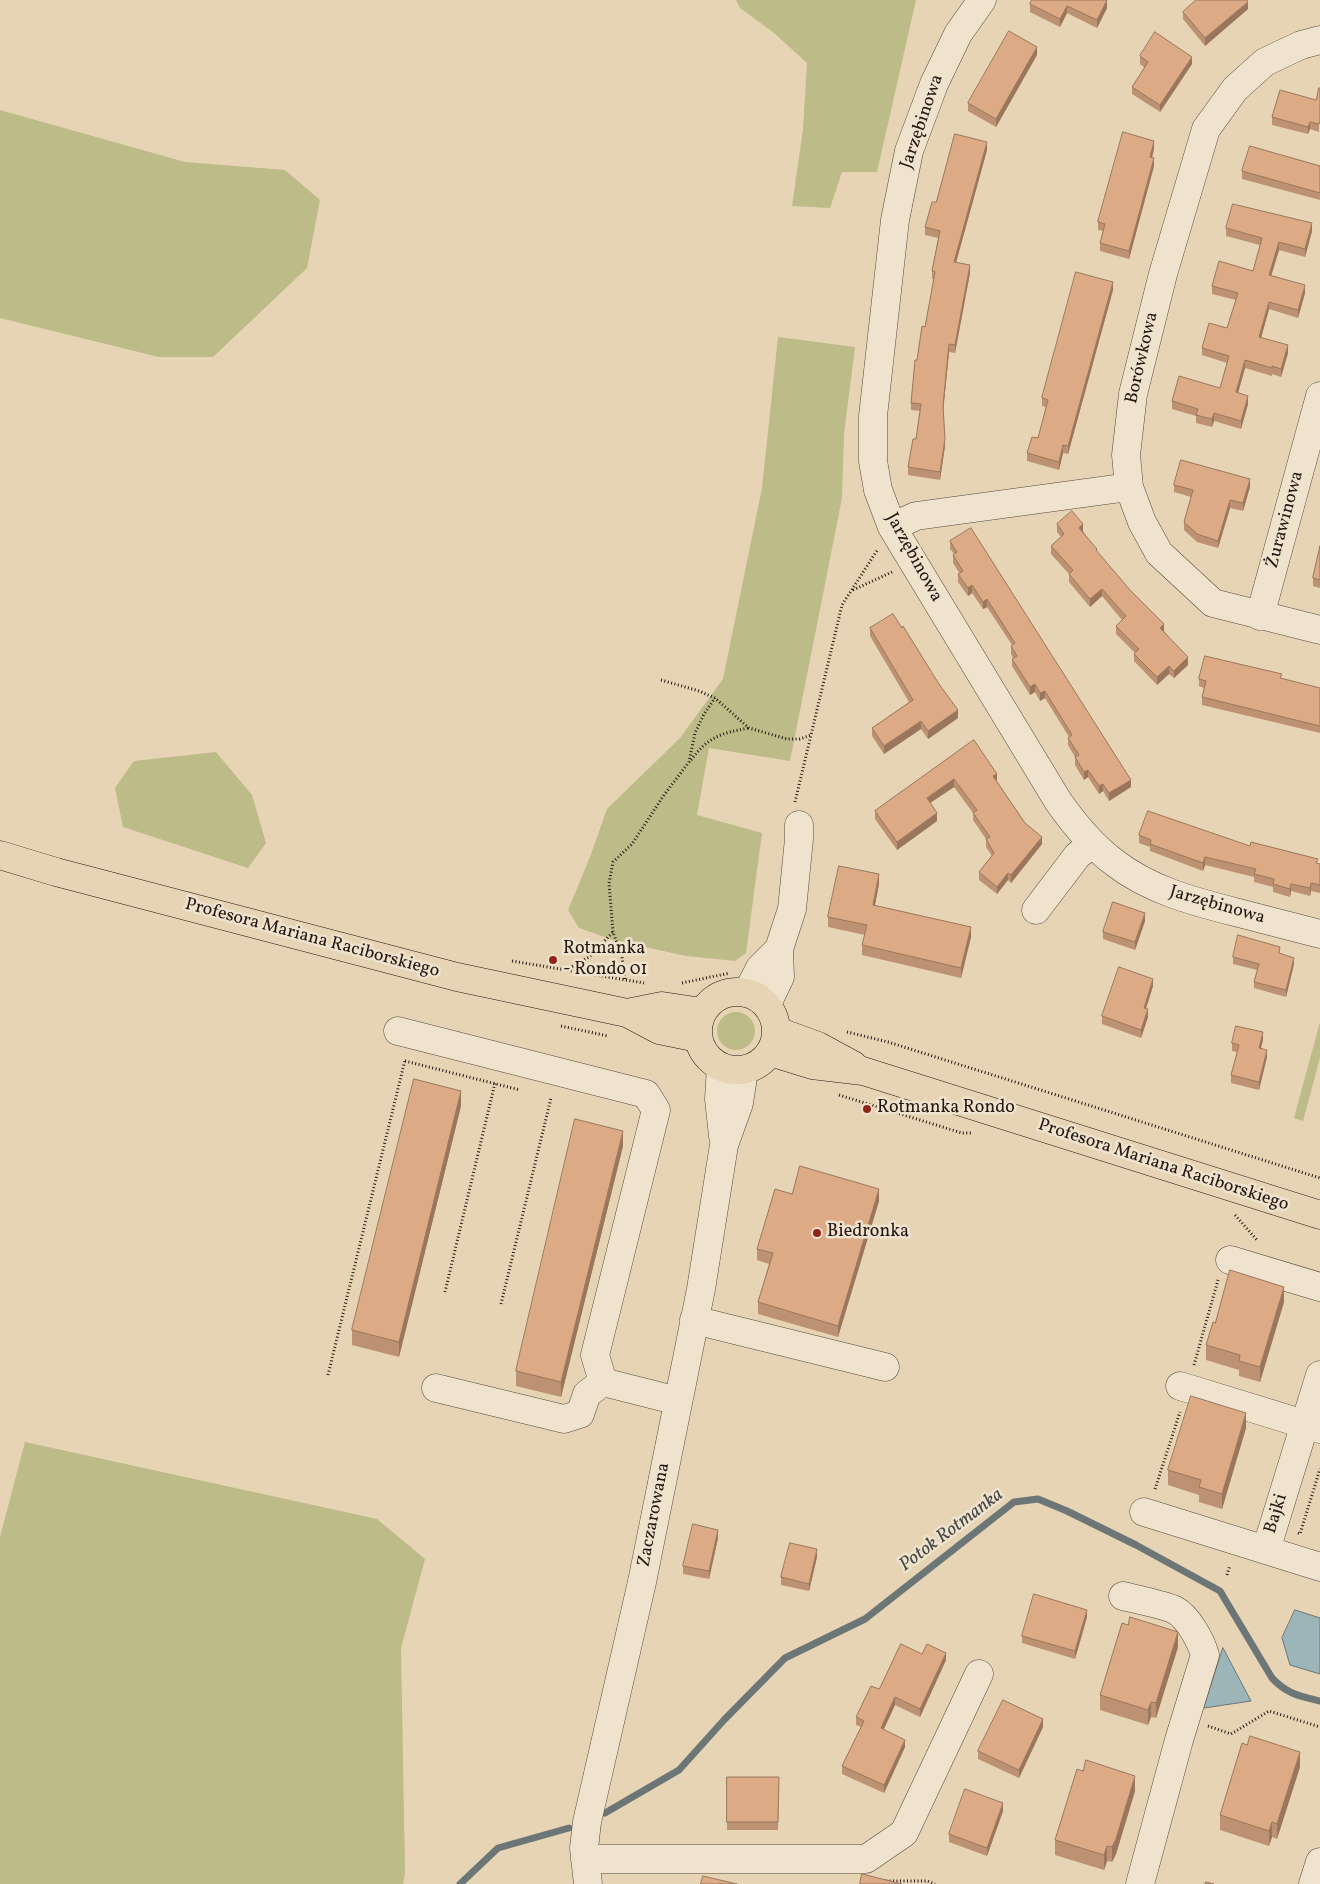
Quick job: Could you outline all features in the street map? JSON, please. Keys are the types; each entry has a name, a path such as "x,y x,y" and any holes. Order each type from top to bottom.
{"main road":[{"name":"Profesora Mariana Raciborskiego","path":"0,855 56,872 456,977 628,1012 662,1006 700,1025"},
{"path":"734,992 757,998 772,1012 773,1042 763,1061 754,1067 732,1068 710,1060 702,1050 700,1025 710,1002 721,994 734,992"},
{"name":"Profesora Mariana Raciborskiego","path":"773,1042 812,1065 863,1071 1320,1215"}],"street":[{"name":"Jarzębinowa","path":"982,0 958,34 934,84 909,151 895,220 873,416 873,461 878,490 892,527 914,566 1058,801 1092,843 1115,863 1161,890 1184,899 1320,934"},
{"name":"Borówkowa","path":"1320,40 1301,45 1265,62 1235,89 1206,129 1163,274 1133,394 1126,455 1129,487 1142,522 1159,553 1213,603 1320,630"},
{"name":"Żurawinowa","path":"1260,616 1320,396"},
{"path":"892,527 916,516 1129,487"},
{"path":"757,998 780,977 779,949 792,909 799,839 796,815"},
{"path":"1036,910 1077,856 1092,843"},
{"path":"757,998 760,968 779,949"},
{"path":"405,1033 646,1094 656,1110 595,1355 603,1382"},
{"name":"Zaczarowana","path":"586,1871 587,1822 642,1582 701,1289 724,1145 719,1099 732,1068"},
{"path":"1230,1260 1320,1287"},
{"path":"694,1320 885,1367"},
{"name":"Bajki","path":"1320,1375 1312,1427 1266,1550 1320,1567"},
{"path":"436,1388 500,1393 564,1419 580,1414 587,1394 603,1382"},
{"path":"603,1382 678,1401"},
{"path":"1180,1386 1312,1427"},
{"path":"1144,1512 1266,1550"},
{"path":"1123,1596 1176,1610 1196,1632 1202,1642 1205,1655 1140,1884"},
{"path":"586,1871 866,1859 904,1833 979,1674"},
{"path":"1313,1884 1320,1862"}],"path":[{"path":"796,815 811,734 842,605 892,527"},
{"path":"850,593 855,588 914,566"},
{"path":"661,680 699,691 714,698 749,728 787,739 800,739 811,734"},
{"path":"689,762 695,733 714,698"},
{"path":"625,979 622,957 613,932 609,883 613,862 632,844 664,795 702,745 726,733 749,728"},
{"path":"566,970 589,957 613,932"},
{"path":"510,961 649,984"},
{"path":"674,984 740,971 752,964 760,968"},
{"path":"842,1031 897,1045 1320,1178"},
{"path":"328,1375 405,1061 405,1033"},
{"path":"405,1061 524,1091"},
{"path":"446,1292 495,1084"},
{"path":"542,1095 560,1100"},
{"path":"501,1304 551,1098"},
{"path":"1231,1211 1257,1240"},
{"path":"1183,1729 1231,1734 1269,1711 1320,1727"}],"shaded area":[{"path":"736,0 916,0 877,172 842,172 830,208 792,206 803,129 807,63 774,33 740,8"},
{"path":"0,110 185,162 285,170 320,200 307,268 213,357 159,357 0,318"},
{"path":"778,337 855,347 844,434 842,498 790,761 709,748 697,815 762,833 746,953 735,961 686,956 613,940 579,928 568,910 607,809 680,738 723,679 762,488"},
{"path":"216,752 252,795 266,843 248,868 123,827 115,788 134,761"},
{"path":"736,1012 750,1017 755,1031 750,1045 736,1050 722,1045 717,1031 722,1017"},
{"path":"1320,1022 1320,1058 1303,1121 1294,1118"},
{"path":"25,1442 377,1519 425,1559 401,1648 405,1872 403,1884 0,1884 0,1537"}],"water":[{"path":"1295,1610 1320,1618 1320,1674 1290,1665 1282,1638"},
{"path":"1223,1648 1251,1701 1204,1708"}],"building":[{"path":"1032,0 1107,0 1097,20 1067,6 1060,19 1030,4"},
{"path":"1196,0 1247,0 1248,2 1205,38 1183,12"},
{"path":"1009,31 1037,47 996,119 968,103"},
{"path":"1155,32 1192,57 1160,105 1132,87 1148,62 1140,56"},
{"path":"1319,88 1319,124 1310,122 1308,127 1272,117 1280,90 1316,100"},
{"path":"1123,132 1154,141 1150,157 1154,158 1129,251 1100,243 1105,224 1098,222"},
{"path":"955,134 987,142 954,262 970,265 955,345 949,344 943,406 945,439 940,472 908,467 913,439 916,439 921,404 911,403 915,360 917,360 922,326 925,327 935,272 932,271 940,231 925,227 932,202 936,202"},
{"path":"1250,146 1320,166 1320,193 1242,171"},
{"path":"1233,204 1312,223 1305,249 1279,242 1269,275 1305,285 1298,310 1269,302 1259,337 1288,345 1281,369 1245,360 1236,392 1248,396 1241,421 1214,413 1212,419 1196,415 1198,409 1172,401 1179,376 1220,388 1229,356 1202,348 1209,323 1227,328 1238,293 1212,286 1219,261 1253,271 1262,238 1226,228"},
{"path":"1076,272 1113,282 1068,446 1063,445 1059,462 1027,453 1032,437 1038,438 1048,400 1042,398"},
{"path":"1181,460 1250,479 1243,503 1230,500 1218,541 1197,534 1184,522 1193,490 1174,485"},
{"path":"1072,511 1083,524 1079,528 1096,550 1130,590 1164,624 1160,628 1188,657 1174,671 1169,666 1157,677 1134,654 1139,649 1116,626 1126,616 1102,589 1090,599 1069,574 1073,570 1051,546 1064,534 1057,524"},
{"path":"971,528 1131,780 1109,793 1103,784 1099,786 1088,770 1084,772 1075,757 1079,755 1068,738 1072,735 1045,691 1040,693 1035,684 1030,687 1012,659 1017,656 1011,646 1015,643 987,599 983,602 972,585 968,588 958,574 963,571 953,555 957,552 950,541"},
{"path":"1320,546 1320,580 1313,578"},
{"path":"893,614 902,628 903,626 939,684 958,710 928,731 921,721 884,746 872,728 913,700 870,628"},
{"path":"1205,656 1282,674 1280,678 1320,688 1320,726 1202,697 1206,681 1199,679"},
{"path":"974,740 997,774 993,776 1025,823 1042,837 1011,875 1008,873 997,887 979,872 994,853 986,839 990,837 973,813 977,810 954,779 927,798 937,813 897,842 875,811"},
{"path":"1148,811 1250,846 1251,842 1318,859 1316,863 1320,864 1320,885 1311,883 1310,888 1291,884 1290,889 1273,884 1274,879 1254,874 1256,869 1205,857 1203,863 1150,844 1151,840 1139,835"},
{"path":"839,866 879,874 873,905 971,927 961,968 862,945 867,925 828,917"},
{"path":"1113,902 1145,913 1135,942 1103,932"},
{"path":"1238,935 1280,947 1279,953 1294,958 1286,990 1254,982 1259,964 1233,957"},
{"path":"1119,967 1153,979 1144,1008 1148,1009 1141,1030 1102,1016"},
{"path":"1236,1026 1263,1032 1259,1048 1267,1050 1259,1082 1231,1075 1239,1045 1232,1043"},
{"path":"414,1079 461,1091 399,1342 352,1330"},
{"path":"575,1119 623,1131 561,1382 516,1371"},
{"name":"Biedronka","path":"800,1166 879,1189 838,1326 758,1302 773,1253 757,1249 775,1189 792,1194"},
{"path":"1230,1270 1284,1287 1260,1367 1239,1361 1240,1355 1206,1345 1213,1322 1215,1323"},
{"path":"1191,1396 1246,1413 1222,1494 1199,1487 1201,1480 1168,1470"},
{"path":"693,1524 718,1530 709,1571 683,1566"},
{"path":"790,1543 817,1549 809,1584 781,1577"},
{"path":"1034,1594 1087,1610 1075,1651 1022,1636"},
{"path":"1130,1617 1178,1632 1156,1703 1151,1702 1148,1710 1100,1695 1122,1623 1128,1625"},
{"path":"901,1644 922,1654 927,1644 946,1653 920,1709 895,1697 881,1728 905,1740 884,1785 842,1766 864,1721 856,1717 871,1686 879,1689"},
{"path":"1003,1700 1043,1719 1019,1770 978,1751"},
{"path":"1250,1736 1300,1752 1277,1824 1272,1822 1269,1831 1220,1815 1242,1743 1247,1745"},
{"path":"1086,1760 1135,1776 1116,1839 1112,1847 1107,1846 1104,1855 1055,1840 1077,1769 1083,1771"},
{"path":"727,1777 779,1777 778,1822 727,1822"},
{"path":"965,1789 1003,1803 987,1848 949,1834"},
{"path":"862,1874 902,1884 860,1884"},
{"path":"703,1876 737,1884 701,1884"}],"waterway":[{"name":"Potok Rotmanka","path":"605,1813 679,1770 724,1720 785,1658 865,1619 1014,1502 1038,1499 1067,1511 1136,1545 1220,1591 1272,1678 1288,1691 1320,1701"},
{"name":"Potok Rotmanka","path":"460,1884 498,1848 569,1828"}],"place":[{"name":"Rotmanka - Rondo 01","path":"553,960"},
{"name":"Rotmanka Rondo","path":"867,1109"},
{"name":"Biedronka","path":"817,1233"}]}
